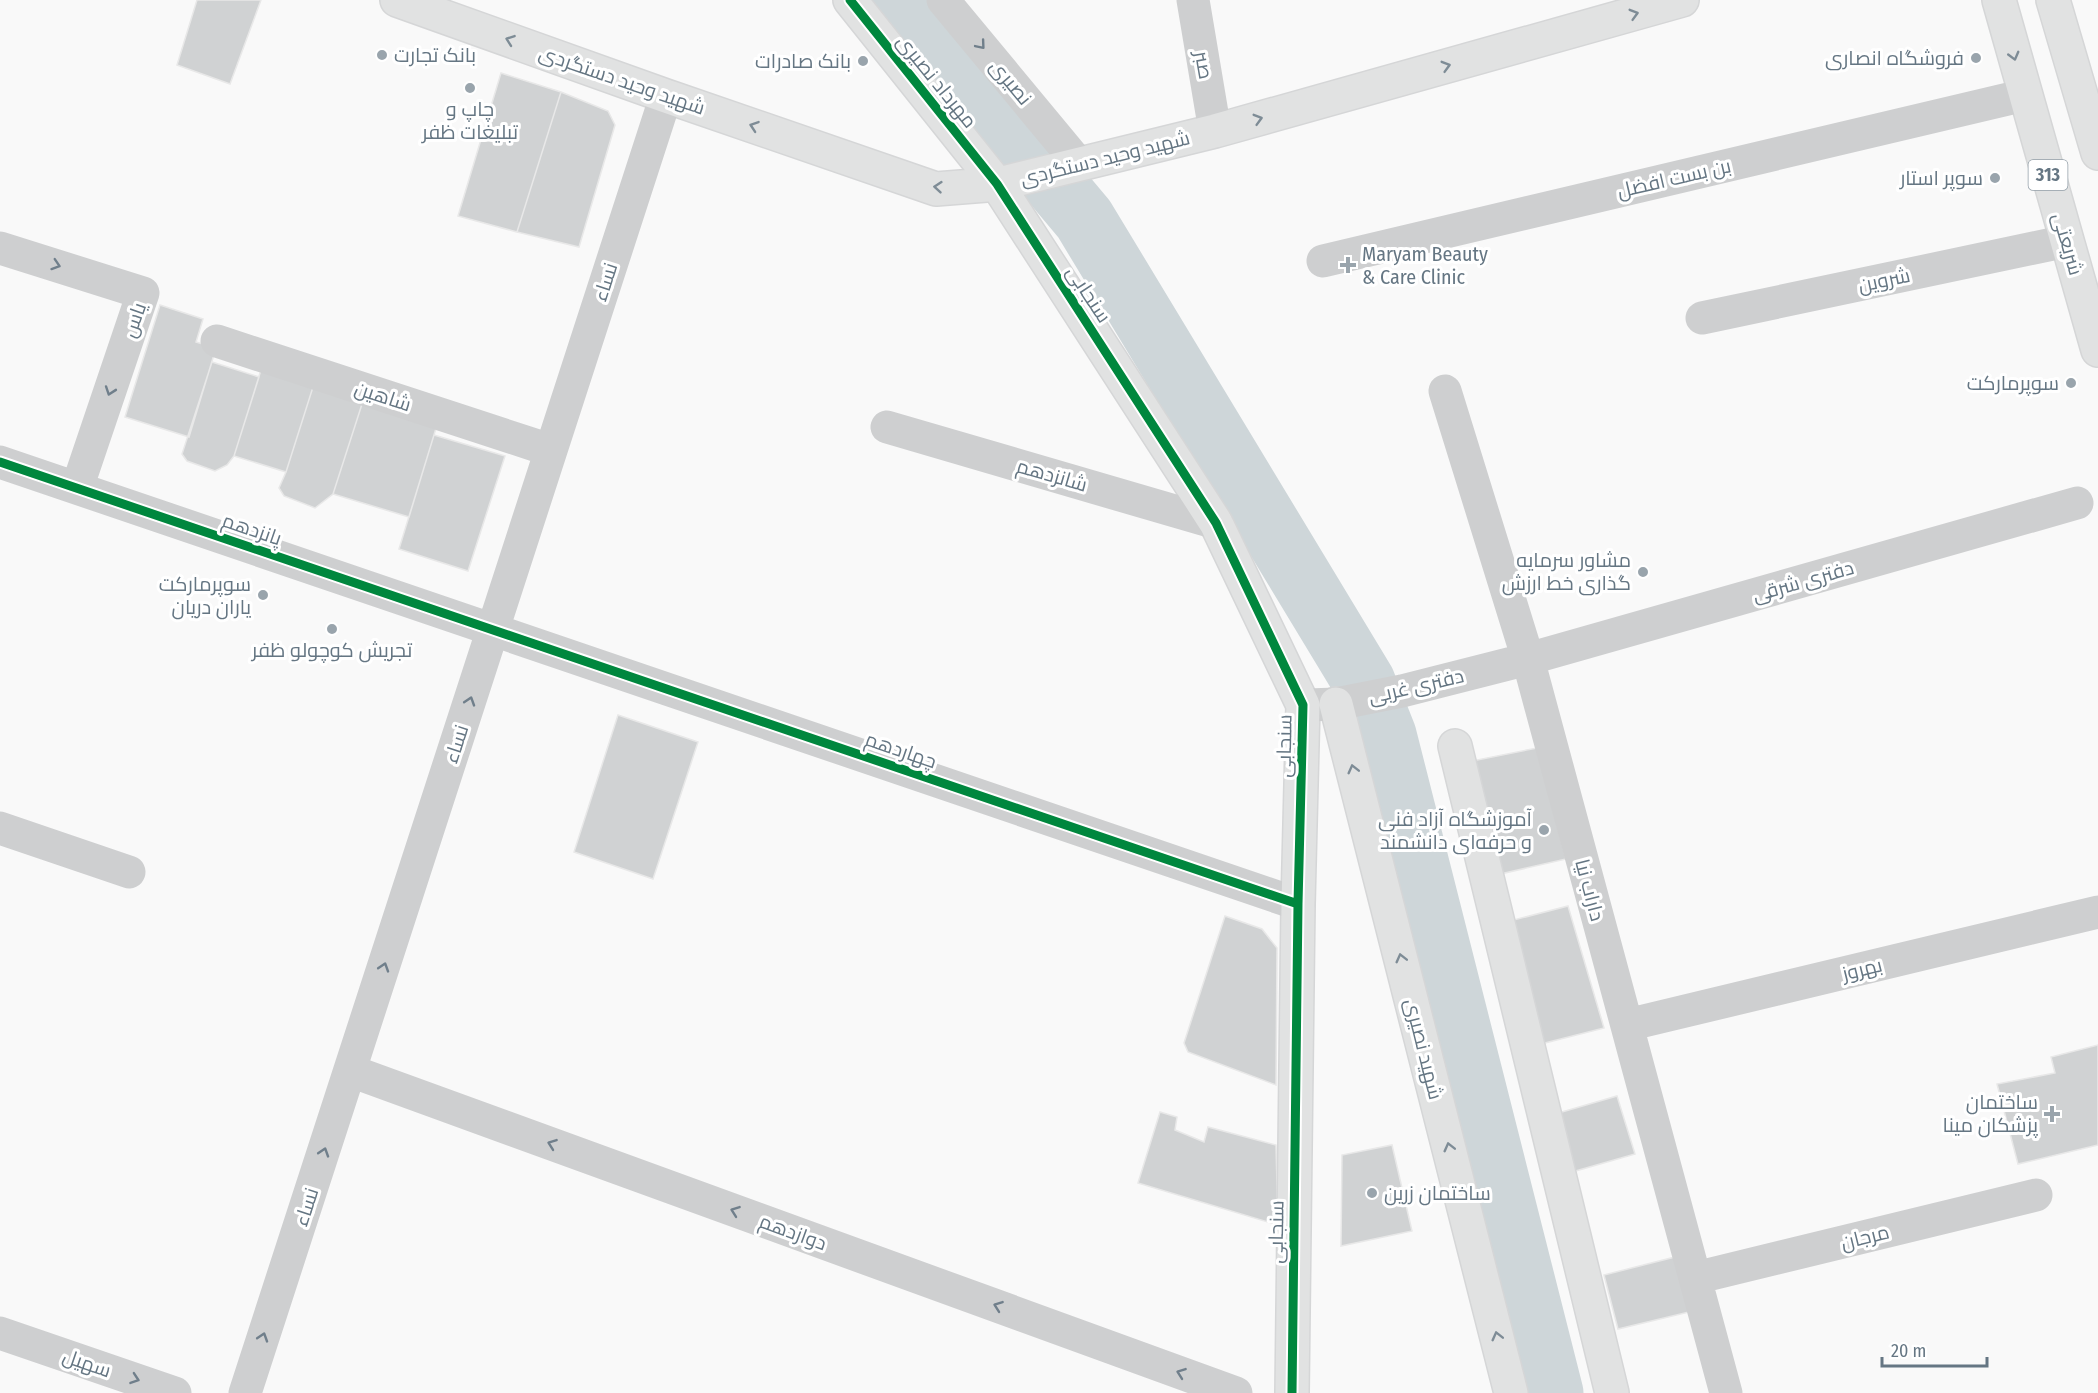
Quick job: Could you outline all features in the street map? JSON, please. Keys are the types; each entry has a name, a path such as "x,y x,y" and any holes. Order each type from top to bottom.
{"street":[{"name":"شهید وحید دستگردی","path":"397,0 936,189 998,184 1215,131 1682,0"},
{"name":"مهرداد نصیری","path":"850,0 998,184"},
{"name":"نصیری","path":"943,0 1078,164"},
{"name":"صبر","path":"1193,0 1215,131"},
{"name":"شریعتی","path":"1998,0 2098,350"},
{"path":"2053,0 2093,116 2098,153"},
{"name":"بن بست افضل","path":"1323,261 2025,95"},
{"name":"نساء","path":"245,1393 666,96"},
{"name":"سنجابی","path":"998,184 1216,523 1303,705 1298,904 1292,1393"},
{"name":"شروین","path":"1701,318 2067,242"},
{"name":"یاس","path":"0,248 143,293 77,488"},
{"name":"شاهین","path":"217,341 550,450"},
{"name":"داراب نیا","path":"1444,391 1528,658 1726,1393"},
{"name":"شانزدهم","path":"887,427 1216,523"},
{"name":"پانزدهم","path":"0,462 492,630"},
{"name":"دفتری شرقی","path":"1528,658 2077,503"},
{"name":"چهاردهم","path":"492,630 1298,904"},
{"name":"دفتری غربی","path":"1303,705 1336,704 1402,691 1528,658"},
{"name":"شهید نصیری","path":"1336,704 1511,1393"},
{"path":"1455,746 1612,1393"},
{"path":"0,828 129,872"},
{"name":"بهروز","path":"1627,1025 2098,912"},
{"name":"دوازدهم","path":"351,1071 1236,1393"},
{"name":"مرجان","path":"1695,1278 2036,1195"},
{"name":"سهیل","path":"0,1333 175,1393"}],"building":[{"path":"197,0 261,0 230,84 177,65"},
{"path":"501,73 561,92 517,232 458,216"},
{"path":"561,92 608,111 615,125 579,247 517,232"},
{"path":"160,305 203,319 196,342 216,348 189,437 125,417"},
{"path":"212,362 259,377 234,456 227,465 215,471 187,461 182,454"},
{"path":"261,370 313,387 286,472 234,456"},
{"path":"313,387 363,401 333,494 315,508 284,496 279,488"},
{"path":"363,401 437,425 409,517 333,494"},
{"path":"434,435 505,456 468,571 399,549"},
{"path":"618,715 698,742 653,879 574,852"},
{"path":"1537,748 1566,859 1496,875 1467,762"},
{"path":"1568,906 1604,1028 1533,1046 1506,922"},
{"path":"1225,916 1262,929 1277,948 1276,1085 1188,1052 1184,1043"},
{"name":"ساختمان پزشكان مينا","path":"2098,1045 2098,1145 2018,1164 1997,1084 2055,1073 2051,1057"},
{"path":"1617,1096 1635,1154 1572,1172 1555,1114"},
{"path":"1160,1112 1177,1117 1175,1130 1204,1142 1208,1127 1276,1145 1278,1225 1138,1183"},
{"name":"ساختمان زرین","path":"1392,1145 1412,1231 1341,1246 1342,1155"},
{"path":"1675,1257 1689,1312 1618,1329 1604,1275"}],"waterway":[{"path":"900,0 1084,219 1364,682 1385,735 1552,1393"}],"cycle path":[{"path":"850,0 997,184 1216,523 1303,705 1298,904 1292,1393"},
{"path":"0,462 1298,904"}],"place":[{"name":"بانک تجارت","path":"382,55"},
{"name":"فروشگاه انصاری","path":"1976,58"},
{"name":"بانک صادرات","path":"863,61"},
{"name":"چاپ و تبلیغات ظفر","path":"470,88"},
{"name":"سوپر استار","path":"1995,178"},
{"name":"Maryam Beauty & Care Clinic","path":"1348,265"},
{"name":"سوپرمارکت","path":"2071,383"},
{"name":"مشاور سرمایه‌ گذاری خط ارزش","path":"1643,572"},
{"name":"سوپرمارکت یاران دریان","path":"263,595"},
{"name":"تجریش کوچولو ظفر","path":"332,629"},
{"name":"آموزشگاه آزاد فنی و حرفه‌ای دانشمند","path":"1544,830"},
{"name":"ساختمان پزشكان مينا","path":"2052,1114"},
{"name":"ساختمان زرین","path":"1372,1193"}]}
